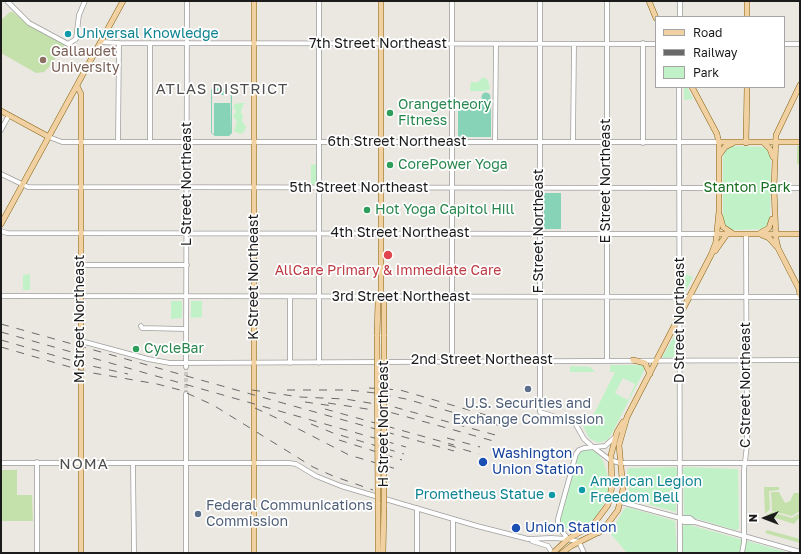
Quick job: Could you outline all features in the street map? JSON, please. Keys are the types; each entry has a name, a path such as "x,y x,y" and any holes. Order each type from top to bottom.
{"main road":[{"path":"1,224 123,1"},
{"name":"K Street Northeast","path":"254,1 254,553"},
{"name":"H Street Northeast","path":"378,553 381,504 384,336 384,302 381,297 381,1"},
{"path":"649,1 655,16"},
{"path":"747,1 747,16"},
{"path":"654,11 658,16"},
{"path":"774,161 769,143 800,85"},
{"name":"M Street Northeast","path":"77,86 81,94 81,553"},
{"path":"579,542 587,530 605,511 611,498 612,486 610,460 616,437 711,255 717,234 719,212 719,142 717,134 693,88"},
{"path":"697,88 722,136 736,142"},
{"path":"746,143 747,88"},
{"name":"6th Street Northeast","path":"1,112 48,137"},
{"name":"6th Street Northeast","path":"719,142 800,142"},
{"path":"719,155 725,147 736,142"},
{"path":"769,143 774,161 775,234 778,248"},
{"path":"719,212 723,227 734,234"},
{"path":"757,234 770,227 774,212"},
{"name":"4th Street Northeast","path":"717,234 800,234"},
{"path":"711,255 727,234"},
{"path":"757,234 769,238 778,248 799,289 800,296"},
{"name":"H Street Northeast","path":"381,297 378,302 377,336 383,553"},
{"path":"633,360 645,363 650,374"},
{"path":"562,553 579,542 599,533 612,520 621,502 623,484 620,463 620,441 627,417"},
{"path":"552,553 568,539 587,530"}],"street":[{"path":"7,1 29,22 68,44 76,39 79,15 84,1"},
{"name":"L Street Northeast","path":"186,364 187,1"},
{"path":"319,1 320,363"},
{"path":"452,1 452,360"},
{"name":"F Street Northeast","path":"540,1 540,412 574,423 593,447"},
{"name":"E Street Northeast","path":"607,1 607,360"},
{"path":"680,1 680,16"},
{"name":"7th Street Northeast","path":"101,42 118,44 655,44"},
{"path":"150,43 150,142"},
{"path":"118,44 118,142"},
{"path":"495,142 496,44"},
{"path":"573,142 574,44"},
{"path":"643,44 643,142"},
{"path":"785,44 800,44"},
{"name":"D Street Northeast","path":"680,88 680,553"},
{"path":"1,130 9,115"},
{"name":"6th Street Northeast","path":"48,137 62,142 719,142"},
{"name":"5th Street Northeast","path":"1,174 22,186 81,188 719,188"},
{"path":"774,188 800,188"},
{"name":"4th Street Northeast","path":"1,232 717,234"},
{"name":"C Street Northeast","path":"742,553 744,536 745,463 747,445 746,234"},
{"path":"81,265 187,265"},
{"name":"3rd Street Northeast","path":"1,296 800,296"},
{"path":"290,297 290,363"},
{"path":"141,326 142,328 186,329"},
{"name":"2nd Street Northeast","path":"81,341 141,358 168,363 186,364 452,360 800,360"},
{"path":"186,394 186,553"},
{"path":"568,539 558,526 558,516 576,454 579,450 587,447 605,446 616,437"},
{"path":"593,447 610,460 620,463 800,463"},
{"path":"37,462 37,553"},
{"path":"1,463 293,463 341,486 453,519 528,539 546,545 552,553"},
{"path":"133,463 134,553"},
{"path":"621,502 680,518 684,522 695,522 800,552"},
{"path":"417,508 417,553"},
{"path":"452,553 453,519"},
{"path":"597,521 599,533"},
{"path":"528,539 542,537 568,539 579,542 584,553"}],"green space":[{"path":"10,12 13,12 28,25 65,45 44,72 36,73 1,53 1,20"},
{"path":"483,77 488,80 490,89 485,91 470,91 471,82 478,82"},
{"path":"215,86 228,86 232,89 232,133 229,136 215,136 211,133 211,90","holes":["214,87 229,87 231,89 230,134 230,103 214,103 214,134 212,133 212,90"]},
{"path":"214,88 227,88 227,95 214,95"},
{"path":"684,88 688,88 693,99 684,100"},
{"path":"486,92 491,97 486,102 481,97"},
{"path":"240,103 246,103 243,105 241,112 243,116 242,121 246,127 244,132 240,134 234,131 237,122 233,116 236,112 233,106"},
{"path":"458,104 491,104 491,137 458,137"},
{"name":"Stanton Park","path":"731,146 763,147 768,150 771,156 770,220 765,229 732,230 725,225 723,220 723,157 725,150"},
{"path":"797,146 800,146 800,164 797,164"},
{"path":"317,164 317,184 311,185 311,165"},
{"path":"544,193 561,193 561,229 544,229"},
{"path":"683,273 693,277 685,292 683,292"},
{"path":"30,274 30,290 23,290 23,275"},
{"path":"171,301 182,301 182,318 171,319"},
{"path":"191,301 202,301 202,317 191,318"},
{"path":"677,331 677,357 663,358 663,356"},
{"path":"610,365 641,365 644,367 644,371 611,435 607,440 598,443 589,438 582,424 588,426 615,372 610,372","holes":["623,378 635,384 628,400 615,393"]},
{"path":"570,366 590,367 595,372 570,372"},
{"path":"589,449 598,453 604,463 609,481 607,498 596,517 583,528 570,531 562,526 560,519 577,457 581,452"},
{"path":"675,467 677,469 676,512 629,499 628,468"},
{"path":"685,467 738,469 739,529 735,530 684,515 683,469"},
{"path":"1,470 17,470 17,495 32,495 33,521 1,521"},
{"path":"764,487 779,487 779,490 769,491 770,509 765,514"},
{"path":"771,492 779,492 785,503 790,501 794,493 800,493 800,511 792,516 772,511"},
{"path":"627,507 675,521 677,553 627,553 610,533 624,509"},
{"path":"772,512 792,518 800,513 800,517 794,524 766,515"},
{"path":"686,524 790,553 683,553 683,526"},
{"path":"767,530 800,539 800,543 765,533"}],"tunnel":[{"path":"186,367 186,394"}],"railway":[{"path":"1,324 454,451"},
{"path":"1,332 406,447"},
{"path":"1,340 87,365 128,374"},
{"path":"1,347 87,372 157,384 180,390 213,405 313,467 333,476 373,490"},
{"path":"369,388 400,390 486,415"},
{"path":"252,390 300,397 345,399 394,407 499,436"},
{"path":"287,390 349,390 375,393 406,399 501,426"},
{"path":"305,402 333,406"},
{"path":"328,403 393,413 497,442"},
{"path":"255,408 349,455 400,470"},
{"path":"325,409 454,445"},
{"path":"311,424 333,433 404,454"},
{"path":"447,438 480,447"},
{"path":"339,440 402,460"},
{"path":"448,445 479,454"}],"place":[{"name":"Universal Knowledge","path":"68,34"},
{"name":"Gallaudet University","path":"43,60"},
{"name":"Orangetheory Fitness","path":"390,113"},
{"name":"CorePower Yoga","path":"390,165"},
{"name":"Hot Yoga Capitol Hill","path":"367,210"},
{"name":"AllCare Primary & Immediate Care","path":"388,255"},
{"name":"CycleBar","path":"136,349"},
{"name":"U.S. Securities and Exchange Commission","path":"528,389"},
{"name":"Washington Union Station","path":"483,462"},
{"name":"American Legion Freedom Bell","path":"582,490"},
{"name":"Prometheus Statue","path":"552,495"},
{"name":"Federal Communications Commission","path":"198,514"},
{"name":"Union Station","path":"516,528"}],"district":[{"name":"ATLAS DISTRICT","path":"222,89"},
{"name":"NOMA","path":"84,464"}]}
